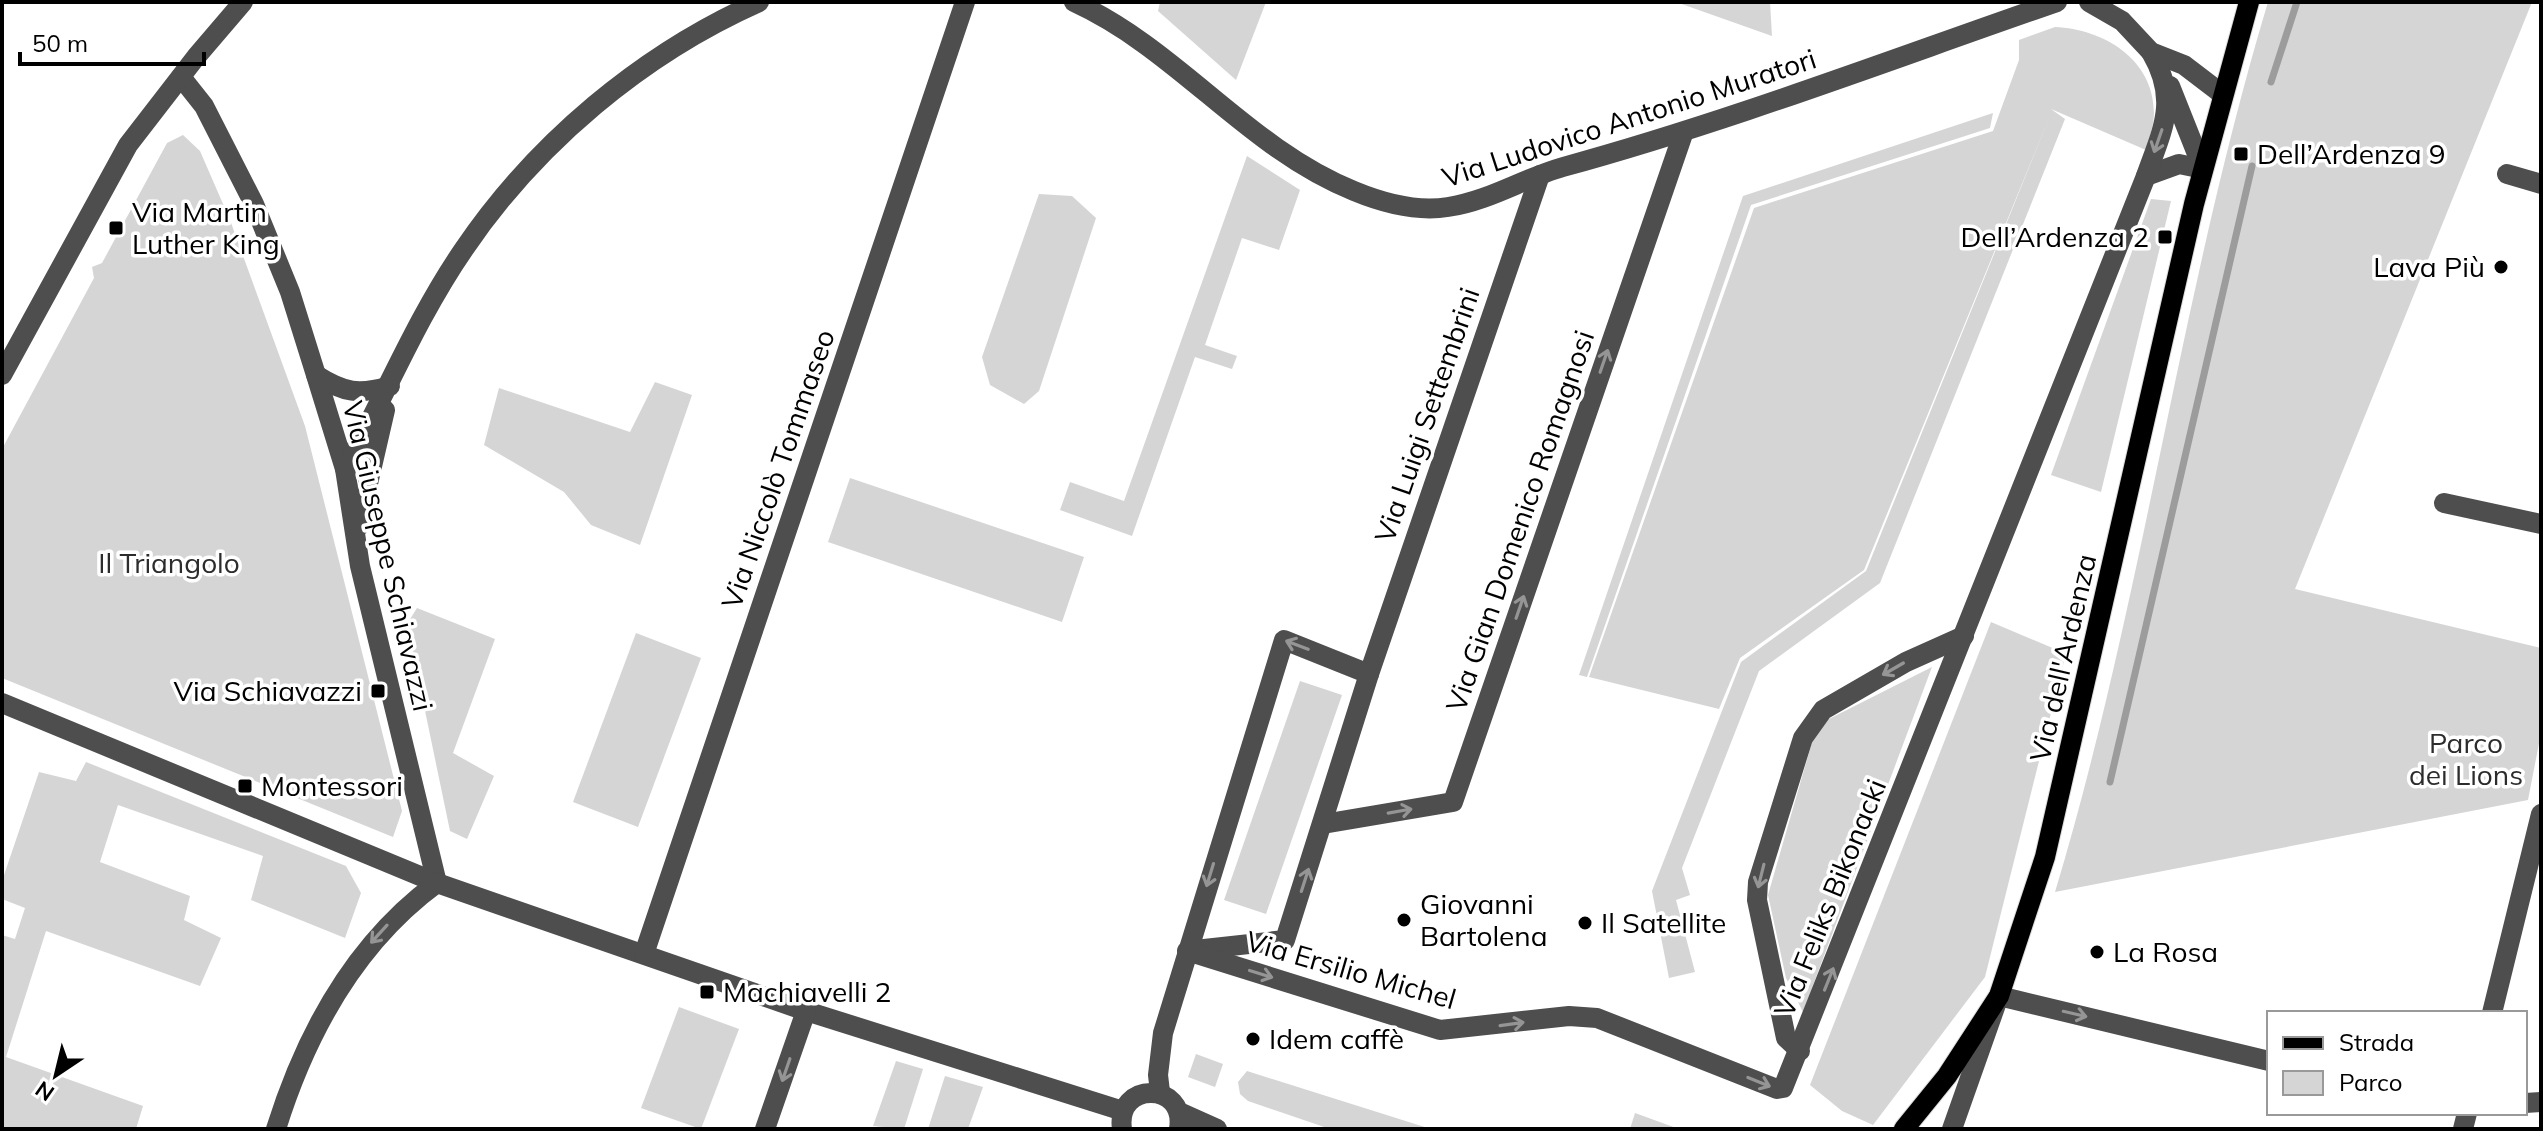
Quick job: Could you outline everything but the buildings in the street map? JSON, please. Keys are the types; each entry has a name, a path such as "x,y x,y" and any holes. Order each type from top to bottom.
{"main road":[{"name":"Via dell'Ardenza","path":"1904,1129 1947,1076 1999,996 2045,857 2203,169 2249,2"}],"street":[{"path":"2,375 111,173 144,123 243,2"},
{"path":"345,469 462,252 505,194 589,110 619,86 701,31 759,2"},
{"name":"Via Niccolò Tommaseo","path":"644,954 965,2"},
{"name":"Via Ludovico Antonio Muratori","path":"1074,2 1110,20 1156,51 1261,139 1312,171 1354,192 1416,208 1434,209 1481,199 1540,175 1683,134 2057,2"},
{"path":"2089,2 2122,21 2151,52 2165,75 2203,169"},
{"path":"2151,52 2184,65 2222,94"},
{"name":"Via Feliks Bikonacki","path":"1964,636 1906,662 1823,710 1803,738 1758,882 1757,900 1786,1038 1800,1051 2146,176 2164,121 2165,75"},
{"name":"Via Giuseppe Schiavazzi","path":"181,77 204,106 254,204 290,292 345,469 356,537 437,883"},
{"name":"Via Gian Domenico Romagnosi","path":"1323,824 1453,802 1683,134"},
{"path":"2146,176 2179,164 2203,169"},
{"path":"2507,174 2541,184"},
{"name":"Via Luigi Settembrini","path":"1187,951 1285,940 1369,674 1540,175"},
{"path":"316,375 340,391 353,394 390,386"},
{"path":"356,537 390,386"},
{"path":"2444,503 2541,524"},
{"path":"1160,1092 1158,1075 1163,1033 1284,640 1369,674"},
{"path":"2,703 437,883 1122,1120 1134,1096 1160,1092 1172,1100 1179,1120 1217,1129"},
{"path":"2492,1011 2541,814"},
{"path":"276,1129 310,1041 348,975 393,918 437,883"},
{"name":"Via Ersilio Michel","path":"1187,951 1440,1030 1569,1016 1597,1018 1777,1089 1787,1084 1800,1051"},
{"path":"1952,1129 1999,996 2267,1061"},
{"path":"765,1129 806,1011"}],"green space":[{"path":"1160,2 1266,2 1236,80 1158,11"},
{"path":"1676,2 1770,2 1772,36"},
{"name":"Parco dei Lions","path":"2268,2 2532,2 2295,589 2541,648 2541,733 2528,800 2055,892 2113,671 2210,223"},
{"path":"2055,27 2073,29 2107,41 2135,63 2152,94 2154,118 2146,150 2051,109 2065,119 1880,583 1759,671 1682,868 1690,895 1676,900 1695,972 1669,978 1652,891 1741,662 1866,571 2051,113 1864,570 1740,658 1719,709 1589,677 1754,208 1993,131 2019,60 2019,40"},
{"path":"1993,113 1990,128 1751,205 1587,677 1579,675 1743,196"},
{"name":"Il Triangolo","path":"183,135 200,151 230,220 305,426 402,811 393,837 2,678 2,449 94,278 92,267 102,263 167,143"},
{"path":"1247,156 1300,190 1279,250 1242,238 1205,345 1237,356 1232,369 1195,357 1132,536 1060,510 1070,482 1124,501"},
{"path":"1039,194 1072,196 1096,218 1039,391 1024,404 990,385 982,357"},
{"path":"2151,199 2171,201 2101,492 2051,475"},
{"path":"655,382 692,395 640,545 591,525 564,492 484,445 499,388 630,432"},
{"path":"850,478 1084,557 1062,622 828,542"},
{"path":"417,608 495,639 453,753 494,776 467,839 450,831 407,624"},
{"path":"1991,622 2062,652 2065,657 1985,977 1873,1125 1842,1111 1810,1085"},
{"path":"636,633 701,658 638,827 573,802"},
{"path":"1932,667 1803,1012 1786,978 1768,895 1817,725"},
{"path":"1300,681 1342,695 1266,914 1224,900"},
{"path":"86,762 346,866 361,893 345,938 251,900 263,856 118,805 100,862 190,896 184,920 221,938 200,986 46,931 6,1057 143,1106 136,1129 2,1129 2,935 15,939 25,908 2,899 2,881 39,772 76,781"},
{"path":"679,1007 739,1029 701,1129 641,1108"},
{"path":"1196,1054 1223,1064 1215,1087 1188,1077"},
{"path":"896,1061 923,1069 904,1129 873,1126"},
{"path":"1247,1071 1431,1129 1330,1129 1248,1101 1240,1094 1238,1082"},
{"path":"945,1076 983,1087 968,1129 928,1129"},
{"path":"1635,1113 1679,1129 1630,1129"}],"waterway":[{"path":"2271,82 2297,2"},
{"path":"2110,782 2252,166"}],"place":[{"name":"Dell’Ardenza 9","path":"2241,154"},
{"name":"Via Martin Luther King","path":"116,228"},
{"name":"Dell’Ardenza 2","path":"2165,237"},
{"name":"Lava Più","path":"2501,267"},
{"name":"Via Schiavazzi","path":"378,691"},
{"name":"Montessori","path":"245,786"},
{"name":"Giovanni Bartolena","path":"1404,920"},
{"name":"Il Satellite","path":"1585,923"},
{"name":"La Rosa","path":"2097,952"},
{"name":"Machiavelli 2","path":"707,992"},
{"name":"Idem caffè","path":"1253,1039"}]}
